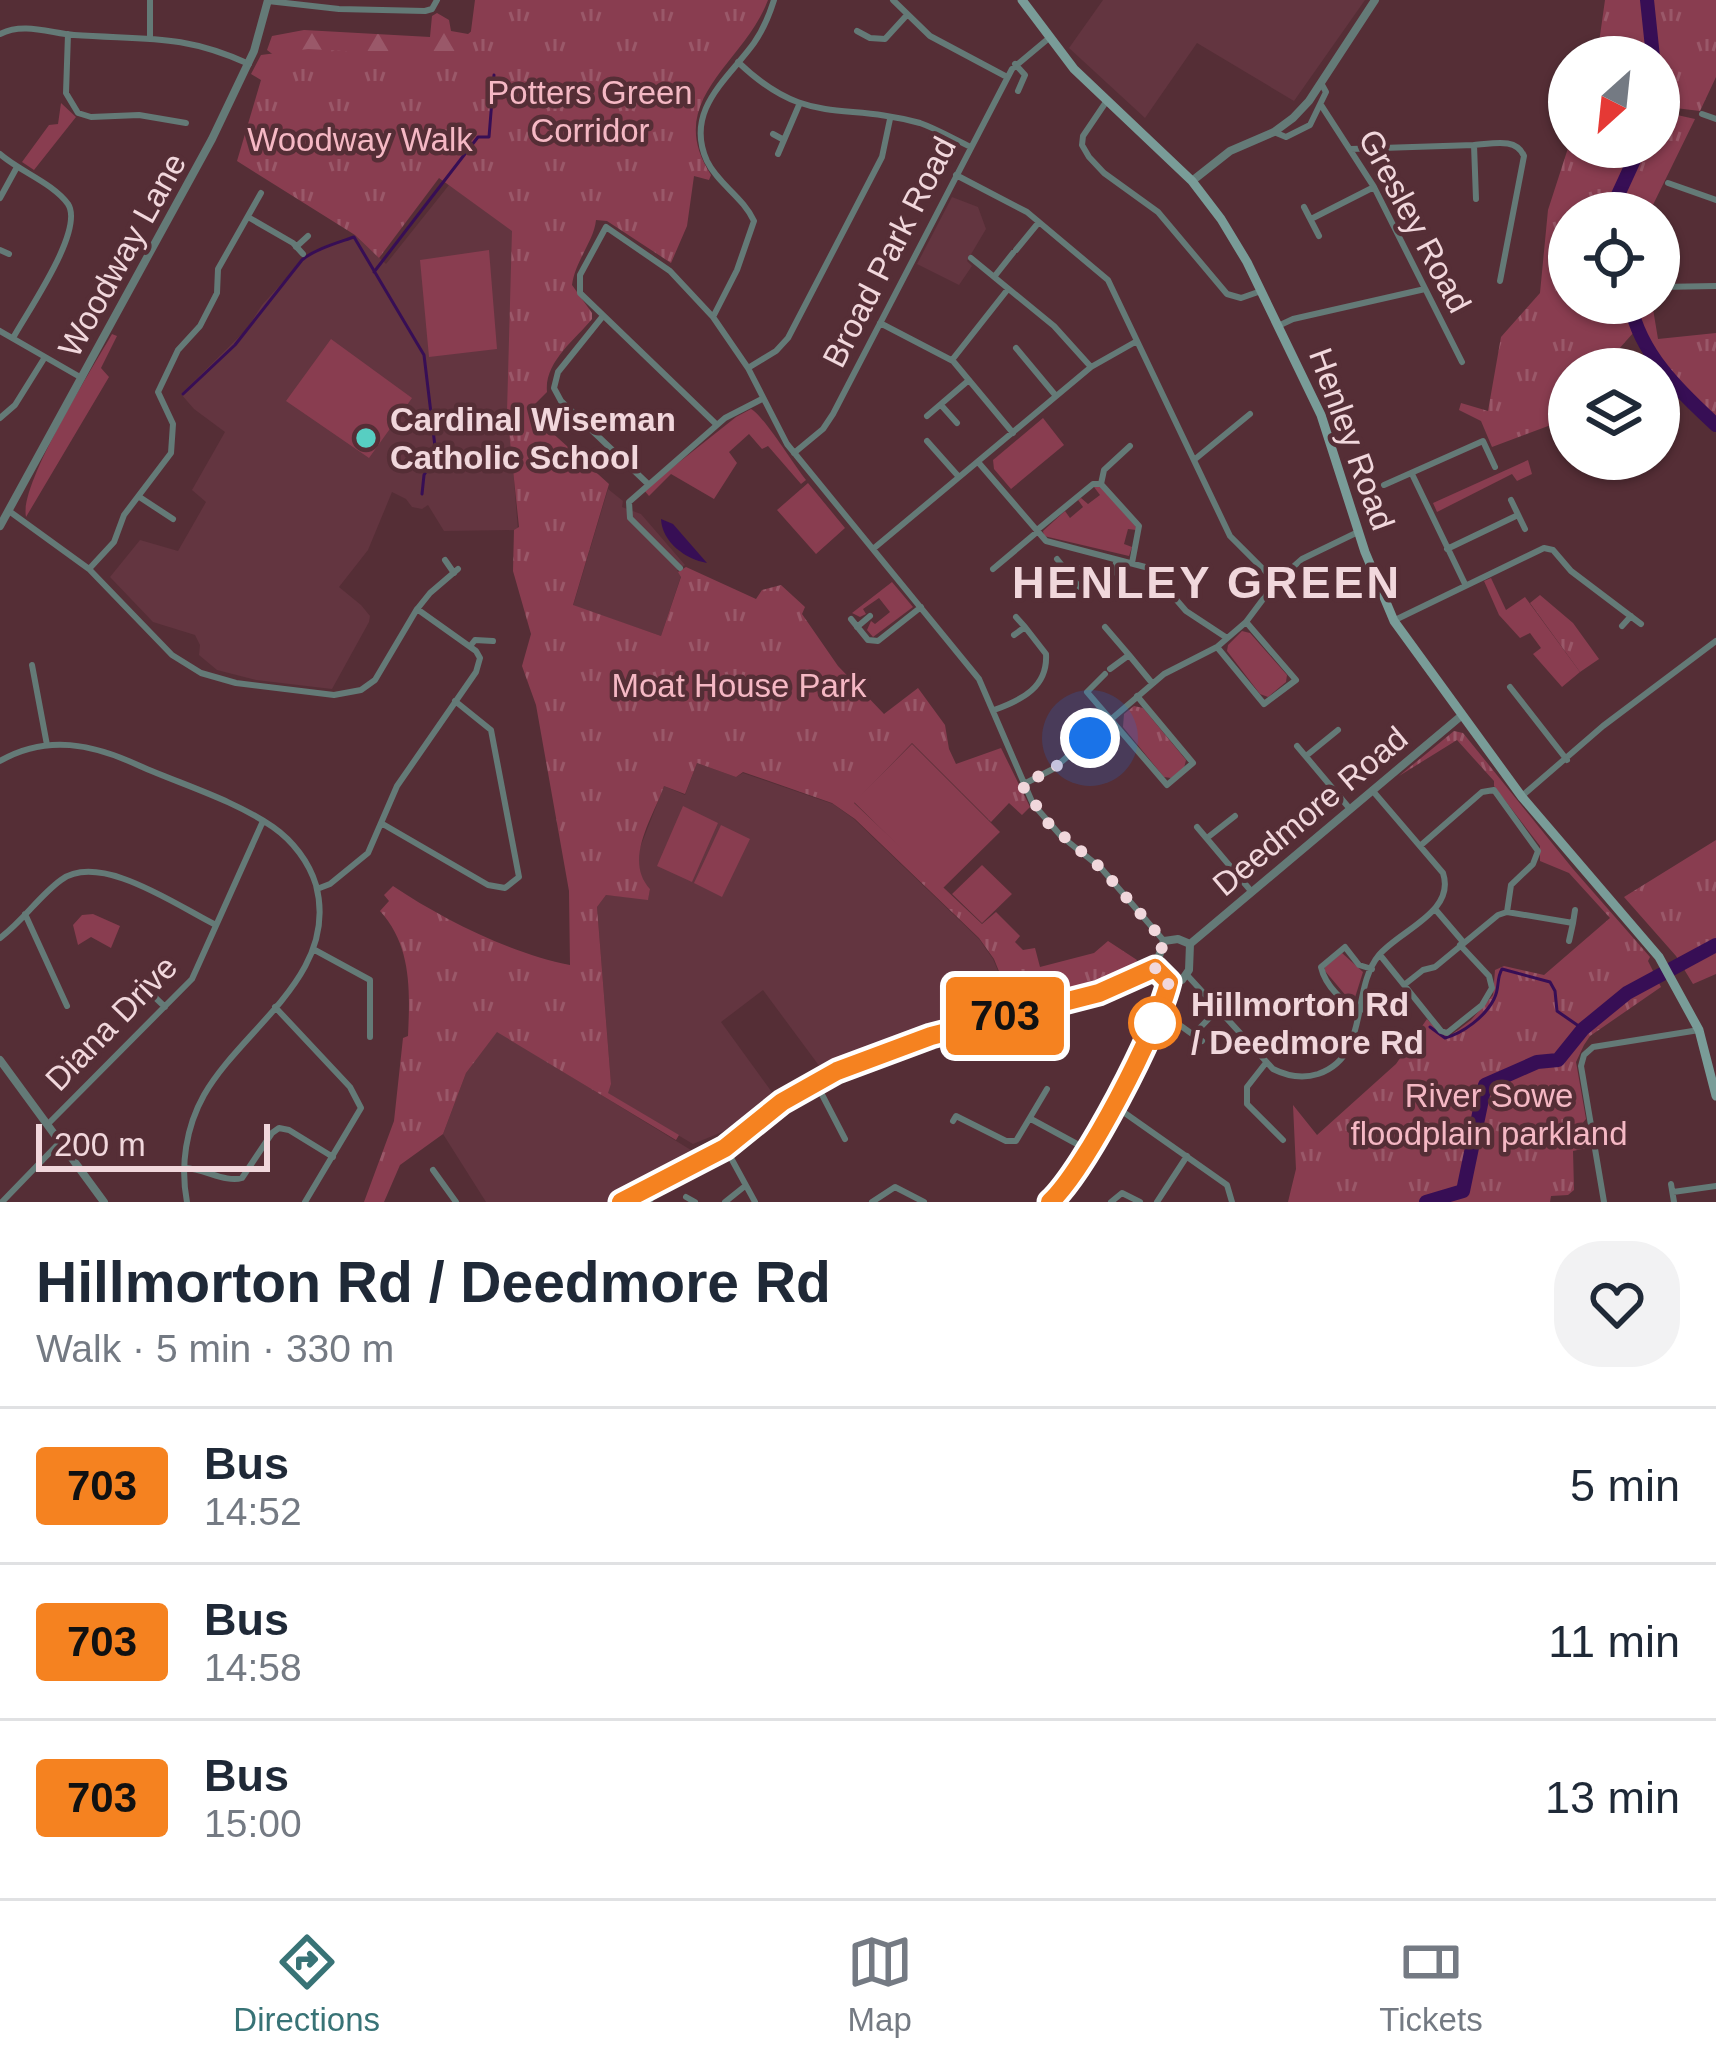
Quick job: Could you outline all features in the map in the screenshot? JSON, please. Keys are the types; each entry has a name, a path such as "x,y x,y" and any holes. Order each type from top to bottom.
{"main road":[{"name":"Henley Road","path":"1022,0 1106,101 1192,181 1221,219 1321,415 1358,532 1394,621 1522,797 1659,957 1712,1055 1716,1096"}],"street":[{"path":"150,0 150,36"},
{"path":"268,0 429,11 437,0"},
{"name":"Woodway Lane","path":"0,526 186,189 249,64 268,0"},
{"path":"384,10 385,0"},
{"path":"713,316 753,228 747,208 711,168 702,143 710,96 759,36 774,0"},
{"path":"893,0 936,40 1007,77"},
{"path":"1192,181 1230,151 1293,118 1375,0"},
{"path":"857,31 885,39 906,16"},
{"path":"0,34 23,28 150,36 205,46 249,64"},
{"path":"68,34 67,99 78,113 139,115 186,123"},
{"name":"Broad Park Road","path":"794,453 827,423 1007,77 1015,64 1049,38"},
{"path":"738,62 765,86 799,105 920,124 970,147"},
{"path":"1015,64 1025,75 1018,91"},
{"path":"1274,132 1286,137 1305,129 1326,92 1321,83"},
{"path":"1106,101 1083,136 1089,157 1158,212 1228,295 1241,298 1261,291"},
{"path":"778,154 799,105"},
{"name":"Gresley Road","path":"1321,105 1374,187 1462,362"},
{"path":"1702,114 1716,119"},
{"path":"748,368 788,338 882,157 890,119"},
{"path":"773,134 784,140"},
{"path":"1352,149 1510,143 1520,148 1524,161 1500,281"},
{"path":"1474,145 1476,199"},
{"path":"0,154 66,202 72,217 66,243 13,338"},
{"path":"0,198 17,167"},
{"path":"956,175 1039,222 1102,274 1230,536 1276,582"},
{"path":"1668,183 1716,200"},
{"path":"1310,219 1374,187"},
{"path":"89,569 114,542 122,520 168,459 173,424 158,392 178,350 217,293 218,269 261,193"},
{"path":"1304,207 1319,236"},
{"path":"248,217 300,250 308,236"},
{"path":"994,277 1039,222"},
{"path":"716,425 584,298 578,281 606,227 670,271 713,316 748,368 794,453 970,666 994,710 1022,785 1049,824 1101,868 1164,941"},
{"path":"0,250 9,254"},
{"path":"970,258 1062,332 1091,367"},
{"path":"1680,287 1716,286"},
{"path":"952,360 1008,289"},
{"path":"1278,326 1425,289"},
{"path":"603,316 558,372 554,388 647,483"},
{"path":"880,323 952,360 1013,433"},
{"path":"0,331 82,378"},
{"path":"873,548 1091,367 1137,341"},
{"path":"1016,348 1056,396"},
{"path":"0,418 15,405 45,357"},
{"path":"1014,369 1025,360"},
{"path":"927,416 969,380"},
{"path":"680,568 626,512 629,502 716,425 762,399"},
{"path":"941,405 957,423"},
{"path":"1194,460 1250,414"},
{"path":"927,441 959,477"},
{"path":"1384,485 1483,441 1495,466"},
{"path":"1101,484 1104,470 1130,446"},
{"path":"979,462 1052,544 1149,568 1186,611 1227,638"},
{"path":"1412,473 1465,584"},
{"path":"992,569 1093,484 1101,484 1139,526 1132,563"},
{"path":"141,497 173,519"},
{"path":"1511,500 1525,529"},
{"path":"9,511 89,569 186,665 248,686 341,695 361,690 375,680 417,609 456,571 445,560"},
{"path":"1447,549 1518,515"},
{"path":"1022,785 1053,769 1152,683 1217,647 1246,622 1276,582 1315,550 1358,532"},
{"path":"1394,621 1548,548 1640,624"},
{"path":"1057,559 1081,589 1091,591 1112,574 1117,560"},
{"path":"1070,576 1081,568"},
{"path":"851,619 868,640 878,641 921,607"},
{"path":"316,889 330,884 368,854 404,775 479,664 471,645 417,609"},
{"path":"857,627 870,616"},
{"path":"994,710 1028,694 1046,671 1046,654 1016,616"},
{"path":"1622,626 1630,616"},
{"path":"1246,622 1304,690"},
{"path":"1106,627 1152,683"},
{"path":"1014,635 1025,628"},
{"path":"471,645 475,640 493,641"},
{"path":"1522,797 1603,726 1716,641"},
{"path":"1217,647 1274,716"},
{"path":"1129,655 1087,692 1174,795"},
{"path":"32,665 46,745"},
{"path":"1264,704 1296,680"},
{"path":"1510,687 1567,760"},
{"path":"1138,696 1202,772"},
{"path":"381,823 488,885 505,888 519,877 491,730 455,701"},
{"name":"Deedmore Road","path":"1190,944 1461,716"},
{"path":"1306,756 1338,730"},
{"path":"0,761 46,745 74,744 111,752 263,821 298,850 316,889 319,924 298,980 207,1090 192,1123 184,1168 187,1202"},
{"path":"1298,746 1350,809"},
{"path":"1167,785 1193,763"},
{"path":"1187,975 1265,1064 1290,1076 1310,1076 1346,1054 1380,955 1435,909 1446,884 1372,790"},
{"path":"1420,846 1482,792 1494,790 1538,851 1533,864 1510,887 1507,911"},
{"path":"1207,838 1235,816"},
{"name":"Diana Drive","path":"48,1124 195,975 263,821"},
{"path":"1197,827 1251,891"},
{"path":"0,938 63,878 100,870 216,926"},
{"path":"1380,955 1442,1031 1456,1029 1482,1005 1492,988 1489,976 1435,909"},
{"path":"1569,941 1575,910"},
{"path":"1404,985 1507,911 1573,923"},
{"path":"25,914 67,1006"},
{"path":"1164,941 1190,944 1187,975"},
{"path":"621,1202 725,1148 782,1102 815,1083 900,1045 1099,993 1155,968 1164,941"},
{"path":"1361,1010 1347,1005 1321,968 1345,946 1359,964 1372,969"},
{"path":"313,949 370,980 370,1037"},
{"path":"1155,968 1169,982"},
{"path":"1169,982 1187,975"},
{"path":"136,979 166,1007"},
{"path":"1050,1202 1069,1183 1088,1150 1159,1016 1169,982"},
{"path":"274,1007 358,1096 359,1114 304,1202"},
{"path":"1194,1034 1218,1009"},
{"path":"1180,1026 1202,1041"},
{"path":"1604,1202 1581,1066 1588,1049 1699,1030"},
{"path":"1,1063 104,1202"},
{"path":"1265,1064 1247,1087 1247,1104 1283,1140"},
{"path":"815,1083 845,1138"},
{"path":"953,1121 956,1115 1011,1142 1021,1137 1047,1089"},
{"path":"1112,1104 1227,1184 1232,1202"},
{"path":"1031,1119 1088,1150"},
{"path":"184,1168 211,1171 227,1180 242,1178 279,1128 333,1156"},
{"path":"1578,1135 1593,1132"},
{"path":"2,1202 60,1142"},
{"path":"725,1148 755,1202"},
{"path":"1157,1202 1187,1156"},
{"path":"433,1169 456,1202"},
{"path":"724,1202 745,1186"},
{"path":"1674,1202 1672,1188 1716,1186"},
{"path":"872,1202 895,1187 924,1202"},
{"path":"1111,1202 1122,1193 1140,1202"},
{"path":"686,1197 695,1202"}],"shaded area":[{"path":"1103,0 1365,0 1294,101 1197,43 1145,118 1069,48"},
{"name":"Cardinal Wiseman Catholic School","path":"449,185 515,232 512,455 518,530 444,531 428,505 412,507 392,492 368,550 339,587 370,616 332,689 217,670 199,655 195,635 153,622 110,577 140,540 178,551 206,502 192,490 225,432 181,394 246,330 307,255 355,235 386,264"},
{"path":"952,197 978,207 986,229 959,285 917,264"},
{"path":"608,489 623,501 622,507 641,514 685,565 677,570 681,576 661,636 573,606"},
{"path":"661,519 673,524 707,563 676,548"},
{"path":"697,763 736,777 743,773 833,804 854,819 979,939 1013,1006 983,1014 977,1011 925,1030 919,1026 913,1034 823,1071 763,990 721,1022 774,1095 739,1125 693,1144 607,1093 611,1084 597,907 606,895 648,899 650,889 636,858 664,786 685,795"},
{"path":"497,1031 699,1155 612,1202 486,1202 443,1134 466,1073"}],"green space":[{"path":"475,0 768,0 701,103 698,149 711,175 709,180 694,176 687,226 671,263 607,221 596,220 572,285 592,319 555,361 547,392 528,411 609,484 573,605 661,636 681,577 678,572 686,567 756,599 762,590 781,585 805,607 802,614 838,666 884,714 918,688 945,725 956,764 1001,748 1030,807 1022,815 1009,803 991,822 912,743 854,803 982,924 996,912 1020,936 1015,942 1023,950 1035,948 1040,967 1094,953 1108,941 1137,960 1129,970 1100,985 1013,1006 994,959 979,938 855,819 832,803 743,772 736,777 697,763 685,794 664,786 648,825 639,865 650,889 648,900 606,895 597,907 608,1093 679,1135 676,1140 497,1032 466,1073 443,1134 400,1165 384,1202 364,1202 394,1121 403,1038 408,1036 407,970 398,939 380,911 389,901 384,895 393,886 478,934 570,965 569,891 536,705 522,666 531,634 513,571 514,530 519,527 507,412 512,231 439,178 379,258 355,235 237,161 261,80 251,74 261,55 308,49 448,57 468,54"},
{"path":"510,0 502,63 279,59 267,50 272,36 304,30 430,37 432,16 437,13 449,20 451,31 468,34"},
{"path":"1605,0 1645,0 1648,36 1600,36"},
{"path":"1650,0 1716,0 1716,77 1700,111 1680,109 1680,36 1656,36"},
{"path":"61,103 76,117 34,170 22,162 49,125 58,124"},
{"path":"1680,116 1695,119 1680,150"},
{"path":"1562,168 1626,168 1614,192 1554,192"},
{"path":"1632,168 1671,168 1659,192 1623,192"},
{"path":"1548,210 1548,324 1632,324 1634,332 1620,348 1548,348 1548,426 1492,447 1481,421 1459,410 1461,403 1488,411 1501,337 1540,293"},
{"path":"489,250 497,349 429,357 420,260"},
{"path":"1641,324 1656,324 1658,339 1716,333 1716,421 1680,385 1680,348 1653,348"},
{"path":"112,334 117,336 101,368 109,377 26,517 27,501 45,454"},
{"path":"331,339 412,398 369,458 286,401"},
{"path":"751,409 806,480 801,484 768,446 762,449 749,434 729,452 737,463 714,499 671,474 649,496 644,490 736,417"},
{"path":"1043,418 1064,445 1011,489 994,469 993,460"},
{"path":"1528,460 1532,474 1517,481 1512,474 1437,512 1433,503"},
{"path":"808,483 845,528 816,554 777,510"},
{"path":"1101,486 1136,527 1128,529 1124,544 1132,547 1129,556 1044,536 1043,531 1065,511 1070,518 1083,507 1078,500 1088,504 1100,495 1094,487"},
{"path":"1491,578 1506,610 1525,597 1580,672 1562,687 1533,654 1541,648 1530,633 1520,638 1499,615 1484,581"},
{"path":"892,582 913,607 873,637 867,630 871,621 875,624 890,612 879,598 863,609 866,614 852,613"},
{"path":"1540,595 1573,623 1599,659 1580,672 1530,603"},
{"path":"1242,631 1250,633 1287,675 1286,682 1268,697 1260,694 1227,651"},
{"path":"1134,706 1143,708 1186,760 1171,778 1164,777 1123,727 1124,714"},
{"name":"River Sowe floodplain parkland","path":"1454,731 1463,733 1650,957 1661,987 1590,1036 1576,1062 1586,1119 1575,1132 1577,1139 1591,1147 1573,1151 1574,1190 1568,1195 1551,1196 1550,1202 1288,1202 1296,1169 1293,1105 1317,1135 1396,1064 1427,1019 1442,1035 1450,1036 1493,995 1495,970 1504,966 1544,975 1610,918 1569,873 1540,861 1540,846 1494,781 1457,740 1399,776"},
{"path":"912,744 1000,832 942,889 854,802"},
{"path":"683,806 718,823 692,882 657,866"},
{"path":"721,825 750,839 722,897 694,883"},
{"path":"1716,840 1716,974 1693,984 1676,956 1624,897"},
{"path":"982,865 1012,894 982,923 952,894"},
{"path":"93,914 120,926 111,948 91,937 78,945 73,925 82,915"},
{"path":"1342,953 1363,972 1353,1004 1325,971"}],"waterway":[{"path":"1647,0 1651,36"},
{"path":"374,272 478,137 489,137 494,75"},
{"path":"1619,192 1630,168"},
{"path":"183,394 235,345 302,260 354,237 424,355 436,455 424,475 422,494"},
{"path":"1636,324 1675,385 1716,425"},
{"path":"1426,1202 1463,1191 1485,1085 1537,1062 1558,1060 1583,1029 1627,993 1716,945"},
{"path":"1430,1027 1445,1038 1473,1023 1494,999 1502,969 1550,982 1557,1011 1583,1029"}],"bus line":[{"name":"703","path":"621,1202 725,1148 782,1102 837,1071 900,1045 1099,993 1155,968 1169,982 1159,1016 1076,1172 1050,1202"}],"place":[{"name":"Cardinal Wiseman Catholic School","path":"366,438"},
{"name":"Hillmorton Rd / Deedmore Rd","path":"1155,1023"}],"district":[{"name":"HENLEY GREEN","path":"1207,582"}],"route":[{"path":"1090,738 1053,769 1022,785 1049,824 1101,868 1164,941 1155,968 1169,982 1155,1023"}],"park label":[{"name":"Potters Green Corridor","path":"590,111"},
{"name":"Woodway Walk","path":"360,139"},
{"name":"Moat House Park","path":"739,685"}]}
